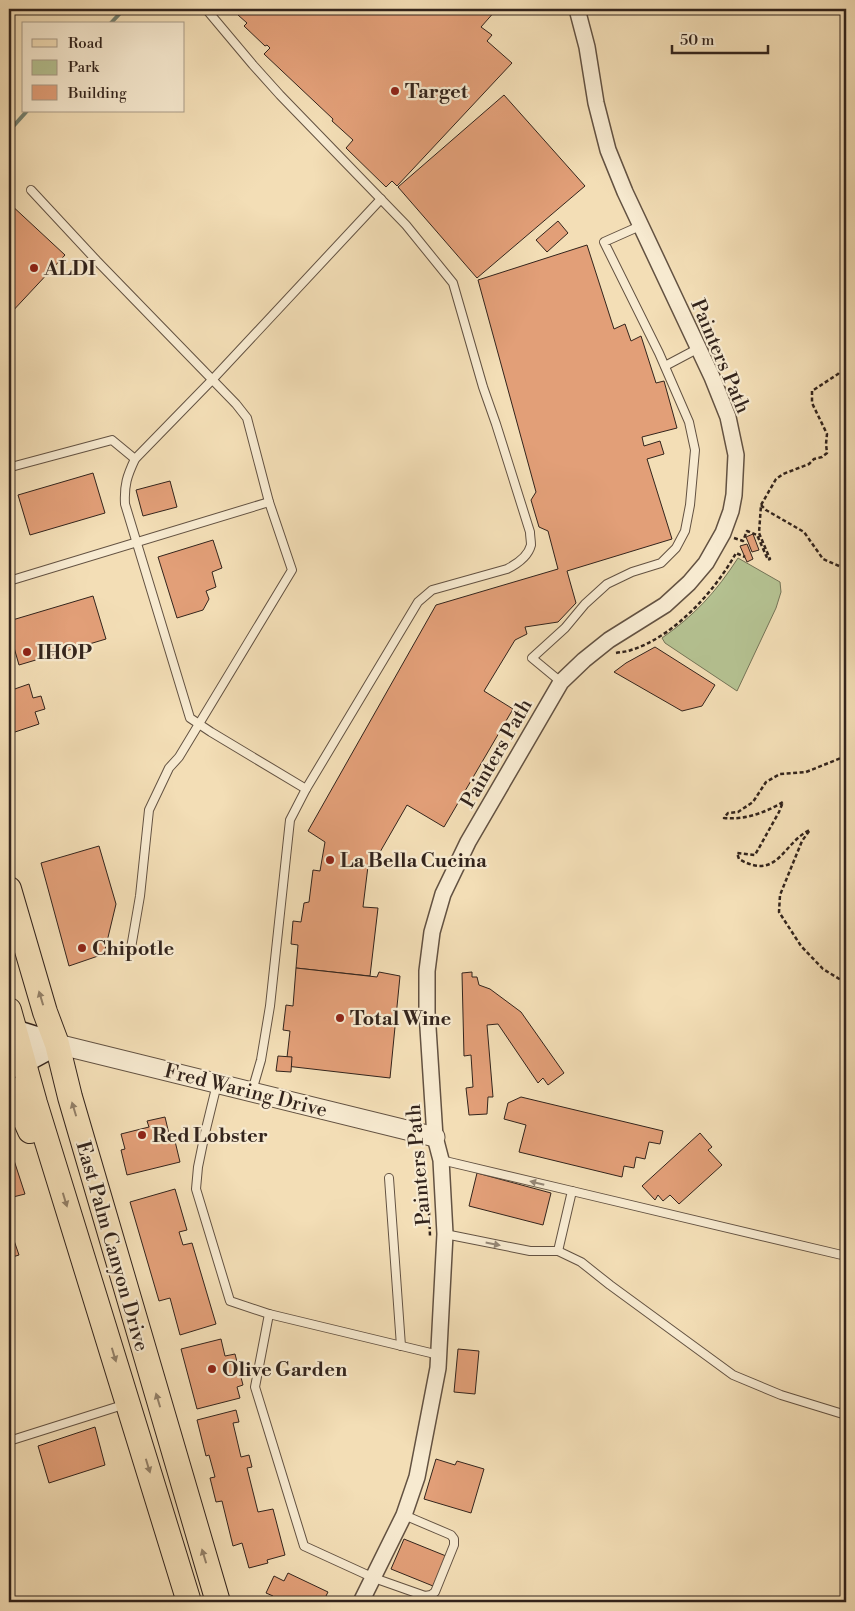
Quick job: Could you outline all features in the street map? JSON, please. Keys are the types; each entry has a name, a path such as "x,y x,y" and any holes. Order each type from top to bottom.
{"main road":[{"name":"East Palm Canyon Drive","path":"9,889 45,1012 57,1044 70,1097 218,1602"},
{"name":"East Palm Canyon Drive","path":"11,1023 16,1060 56,1169 189,1602"},
{"name":"Fred Waring Drive","path":"11,1023 57,1044"},
{"path":"16,1060 57,1044"},
{"path":"9,1088 30,1131 56,1169"}],"street":[{"name":"Painters Path","path":"361,1602 404,1515 417,1477 438,1368 445,1234 441,1160 434,1136 427,1012 427,970 432,932 443,894 468,842 560,682 609,640 665,605 690,584 706,563 723,533 734,496 736,455 728,417 699,348 640,226 608,150 596,103 587,47 576,9"},
{"name":"Fred Waring Drive","path":"57,1044 434,1136"}],"lane":[{"path":"206,9 280,95 406,225 453,283 483,387 530,532 531,545 526,555 518,563 507,569 432,590 418,602 306,789 290,820 270,1006 261,1060 252,1091"},
{"path":"31,190 236,404 247,418 269,502 292,570 199,724 179,756 169,768 149,810 140,896 131,948"},
{"path":"306,789 190,718 125,504 124,491 135,459 212,380 381,199"},
{"path":"560,682 532,658 565,628 585,604 607,584 632,572 662,563 676,548 685,531 690,505 695,450 689,422 604,242 640,226"},
{"path":"664,366 699,348"},
{"path":"9,469 112,440 135,459"},
{"path":"9,581 269,502"},
{"path":"217,1082 203,1141 196,1189 230,1301 270,1314 439,1355"},
{"path":"441,1160 846,1256"},
{"path":"389,1178 401,1346"},
{"path":"558,1251 572,1191"},
{"path":"445,1234 530,1251 558,1251 580,1262 733,1375 781,1396 846,1416"},
{"path":"270,1314 255,1387 304,1546 374,1578 425,1596 431,1595 435,1592 454,1545 454,1539 451,1535 404,1515"},
{"path":"9,1441 128,1403"}],"path":[{"path":"734,538 743,541 747,531 757,535 768,560 770,559 759,533 762,505 776,479 783,474 809,464 814,459 827,453 827,434 812,403 812,391 838,374 846,364"},
{"path":"762,505 766,510 804,532 823,559 846,569"},
{"path":"630,651 657,638 699,605 727,570 736,553 745,557"},
{"path":"846,756 806,772 780,774 766,782 753,802 738,812 728,814 724,818 734,819 768,811 782,802 779,812 755,854 737,854 739,858 750,865 761,866 782,857 803,833 810,830 802,841 780,895 779,912 801,946 823,969 846,982"},
{"path":"428,1211 430,1240"}],"green space":[{"path":"738,558 780,582 781,592 776,608 737,691 665,643 662,638 685,621 704,602"}],"building":[{"name":"Target","path":"245,9 494,9 496,10 481,27 492,35 487,41 512,63 397,186 392,181 386,187 346,148 353,140 264,54 270,48 267,45 265,46 244,26 247,23 238,15"},
{"path":"504,95 585,186 477,278 398,187"},
{"path":"9,203 65,255 9,315"},
{"path":"558,221 568,233 547,252 536,240"},
{"path":"587,245 614,329 625,324 631,341 641,336 656,383 664,381 677,428 642,437 644,446 660,441 664,454 647,459 672,539 567,571 576,603 558,622 525,627 527,634 515,640 484,691 513,709 444,827 407,805 376,859 369,858 363,907 378,908 370,976 296,968 298,945 291,944 293,921 301,922 304,903 309,902 313,870 320,871 325,842 308,831 436,605 558,569 548,531 539,527 531,500 536,492 478,280"},
{"path":"93,473 105,513 30,535 18,495"},
{"path":"170,481 177,507 143,516 136,490"},
{"path":"753,534 759,550 752,552 746,537"},
{"path":"213,540 222,568 212,572 216,587 206,591 209,599 203,610 177,618 158,557"},
{"path":"747,544 753,559 747,562 740,546"},
{"path":"93,596 106,639 19,665 9,630 9,621"},
{"path":"655,647 715,685 702,706 682,711 614,672"},
{"path":"29,684 33,698 41,696 45,709 35,712 39,724 9,734 9,691"},
{"path":"99,846 116,904 104,954 69,966 41,863"},
{"name":"Total Wine","path":"296,968 377,977 379,972 400,976 390,1078 286,1066 290,1031 283,1030 286,1005 293,1006"},
{"path":"472,972 472,977 477,977 479,985 490,989 521,1012 564,1073 548,1085 543,1078 538,1083 498,1024 487,1025 493,1097 488,1097 487,1114 469,1115 466,1088 473,1087 471,1055 464,1056 462,973"},
{"path":"278,1056 292,1057 291,1072 276,1071"},
{"path":"521,1097 663,1131 660,1144 649,1142 645,1159 636,1157 634,1168 624,1166 622,1177 519,1152 526,1125 504,1119 508,1103"},
{"path":"165,1117 170,1138 174,1137 180,1162 127,1175 121,1150 125,1149 121,1134 149,1127 147,1121"},
{"path":"700,1133 712,1147 708,1150 722,1165 679,1204 670,1195 663,1201 658,1195 655,1200 642,1186"},
{"path":"9,1145 25,1194 9,1198"},
{"path":"477,1173 551,1193 543,1225 469,1206"},
{"path":"175,1189 187,1230 179,1232 183,1245 192,1243 216,1324 180,1335 170,1298 159,1301 130,1202"},
{"path":"9,1226 19,1255 9,1258"},
{"path":"221,1339 225,1356 235,1354 243,1385 237,1387 240,1398 197,1409 181,1349"},
{"path":"458,1349 479,1351 475,1394 454,1392"},
{"path":"236,1410 239,1422 233,1423 241,1457 249,1455 252,1467 247,1468 258,1512 273,1509 285,1555 267,1560 268,1563 249,1568 242,1543 233,1546 222,1501 216,1502 210,1478 215,1477 209,1455 206,1456 197,1420"},
{"path":"95,1427 105,1465 49,1483 38,1446"},
{"path":"436,1459 455,1465 457,1461 484,1469 471,1513 424,1499"},
{"path":"404,1539 446,1556 433,1586 391,1569"},
{"path":"288,1573 328,1592 325,1598 334,1602 270,1602 273,1596 266,1593 274,1576 284,1581"}],"waterway":[{"path":"112,22 124,9"},
{"path":"9,131 26,112"}],"place":[{"name":"Target","path":"395,91"},
{"name":"ALDI","path":"34,268"},
{"name":"IHOP","path":"27,652"},
{"name":"La Bella Cucina","path":"330,860"},
{"name":"Chipotle","path":"82,948"},
{"name":"Total Wine","path":"340,1018"},
{"name":"Red Lobster","path":"142,1135"},
{"name":"Olive Garden","path":"212,1369"}]}
